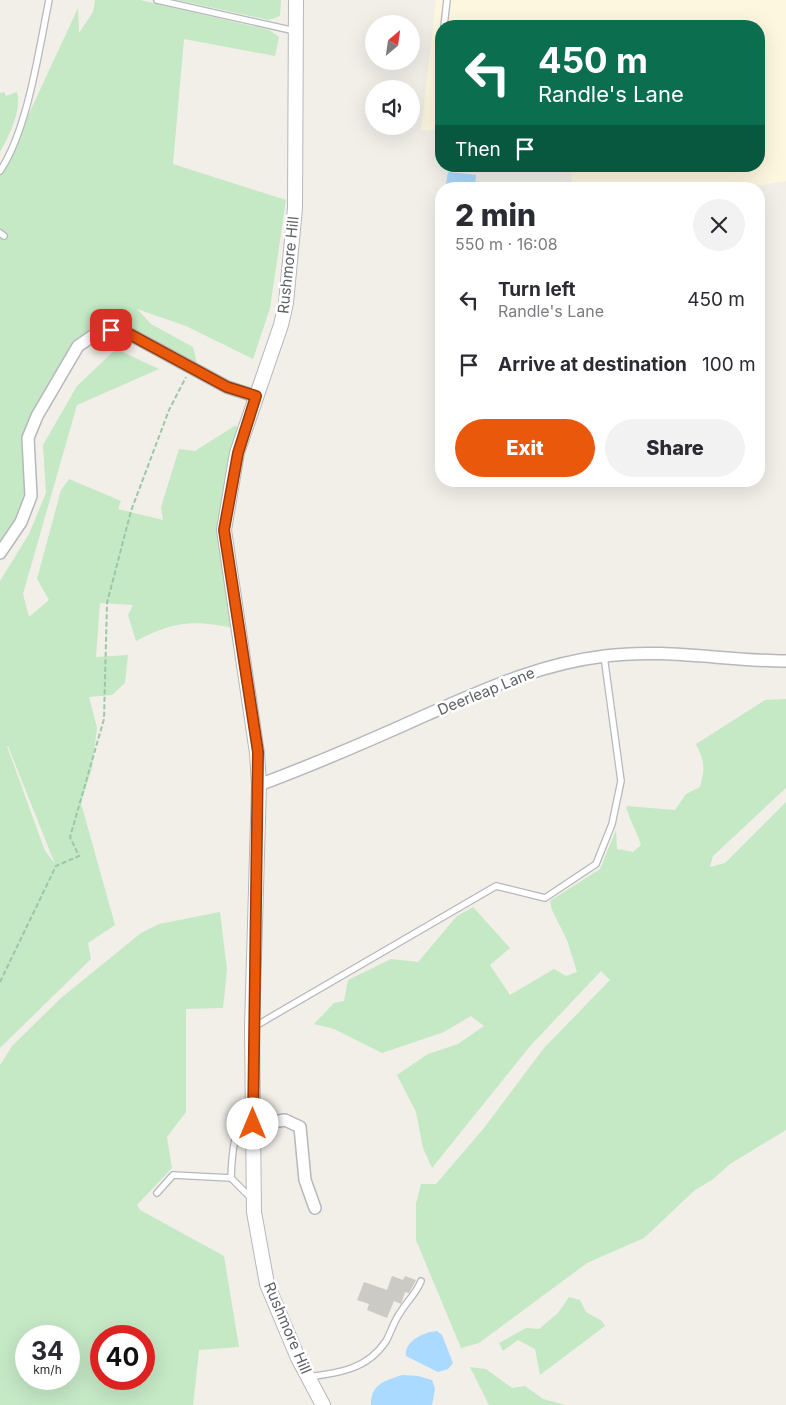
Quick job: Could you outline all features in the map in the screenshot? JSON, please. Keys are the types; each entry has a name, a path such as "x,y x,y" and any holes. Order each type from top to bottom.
{"street":[{"name":"Rushmore Hill","path":"296,0 295,208 286,303 281,325 238,453 224,530 258,752 259,785 252,1028 254,1202 267,1284 308,1377 323,1405"},
{"path":"0,553 21,522 31,496 28,438 34,424 78,346 100,331 122,330 227,387 256,396"},
{"name":"Deerleap Lane","path":"259,785 323,760 470,694 527,672 604,656 691,654 762,661 786,661"},
{"path":"253,1124 285,1120 300,1127 305,1180 315,1208"}],"lane":[{"path":"0,171 13,143 33,82 49,0"},
{"path":"158,0 295,31"},
{"path":"445,20 447,0"},
{"path":"252,1028 496,886 545,898 596,864 612,824 622,781 604,656"},
{"path":"252,1108 238,1127 233,1149 232,1178 254,1202"},
{"path":"157,1193 173,1175 232,1178"},
{"path":"308,1377 357,1368 369,1360 385,1342 398,1315 406,1302 416,1294 421,1281"}],"path":[{"path":"0,982 56,866 79,856 70,837 104,719 107,603 131,511 169,410 190,367"}],"shaded area":[{"path":"436,0 786,0 786,181 765,184 765,182 572,182 571,172 765,172 765,20 435,20 435,130 421,130"}],"green space":[{"path":"95,0 140,0 269,30 279,37 275,56 184,39 173,164 286,200 270,308 253,359 186,326 137,309 151,324 193,347 197,364 122,324 99,325 75,341 32,412 22,437 25,496 13,524 0,544 0,176 78,8 79,33 93,12"},
{"path":"177,0 281,0 280,16 269,20"},
{"path":"4,92 6,96 17,92 18,106 11,131 0,152 0,93"},
{"path":"116,349 159,369 77,405 23,594 29,617 49,600 37,579 61,490 69,479 121,501 118,509 163,520 161,507 179,449 195,451 236,425 239,435 220,533 234,628 195,623 184,624 162,629 136,641 128,615 133,605 100,603 96,657 128,655 125,683 112,695 89,697 97,728 92,768 81,803 115,925 88,943 91,959 0,1048 0,581 29,534 46,493 43,445 77,386","holes":["8,746 55,864 45,851"]},
{"path":"786,699 786,788 713,856 710,867 725,863 786,802 786,1130 730,1164 712,1180 695,1190 644,1238 587,1263 479,1343 461,1348 416,1240 416,1204 421,1184 436,1184 484,1128 544,1048 610,980 601,971 531,1045 432,1168 423,1148 416,1112 397,1075 428,1054 458,1044 484,1026 471,1016 444,1032 382,1053 334,1029 314,1024 334,1003 344,1001 348,980 391,959 418,962 457,916 473,907 510,948 490,965 510,995 554,969 566,976 577,972 567,940 552,910 550,901 600,869 616,830 617,849 633,852 641,845 626,806 675,810 686,794 700,787 703,766 696,744 765,700"},
{"path":"220,912 227,970 223,1008 186,1009 186,1112 167,1137 172,1168 137,1205 140,1210 224,1256 239,1347 199,1350 193,1405 0,1405 0,1065 12,1046 61,998 141,933 159,924"},
{"path":"569,1297 580,1300 586,1312 602,1321 605,1326 540,1375 535,1349 518,1340 503,1351 499,1343 526,1328 539,1329 558,1313"},
{"path":"470,1367 486,1369 512,1388 525,1386 543,1399 565,1405 489,1405"}],"water":[{"path":"448,172 476,175 475,182 446,182"},
{"path":"437,1331 442,1335 453,1363 448,1369 438,1372 406,1356 408,1346 416,1338 426,1333"},
{"path":"402,1375 418,1376 432,1380 435,1389 432,1405 371,1405 373,1392 380,1384"}],"building":[{"path":"392,1276 403,1280 405,1276 416,1280 409,1293 405,1292 401,1304 394,1301 387,1318 367,1310 369,1304 357,1300 364,1282 387,1290"}],"route":[{"path":"111,330 122,330 227,387 256,396 238,453 224,530 258,752 259,785 252,1028 253,1124"}]}
